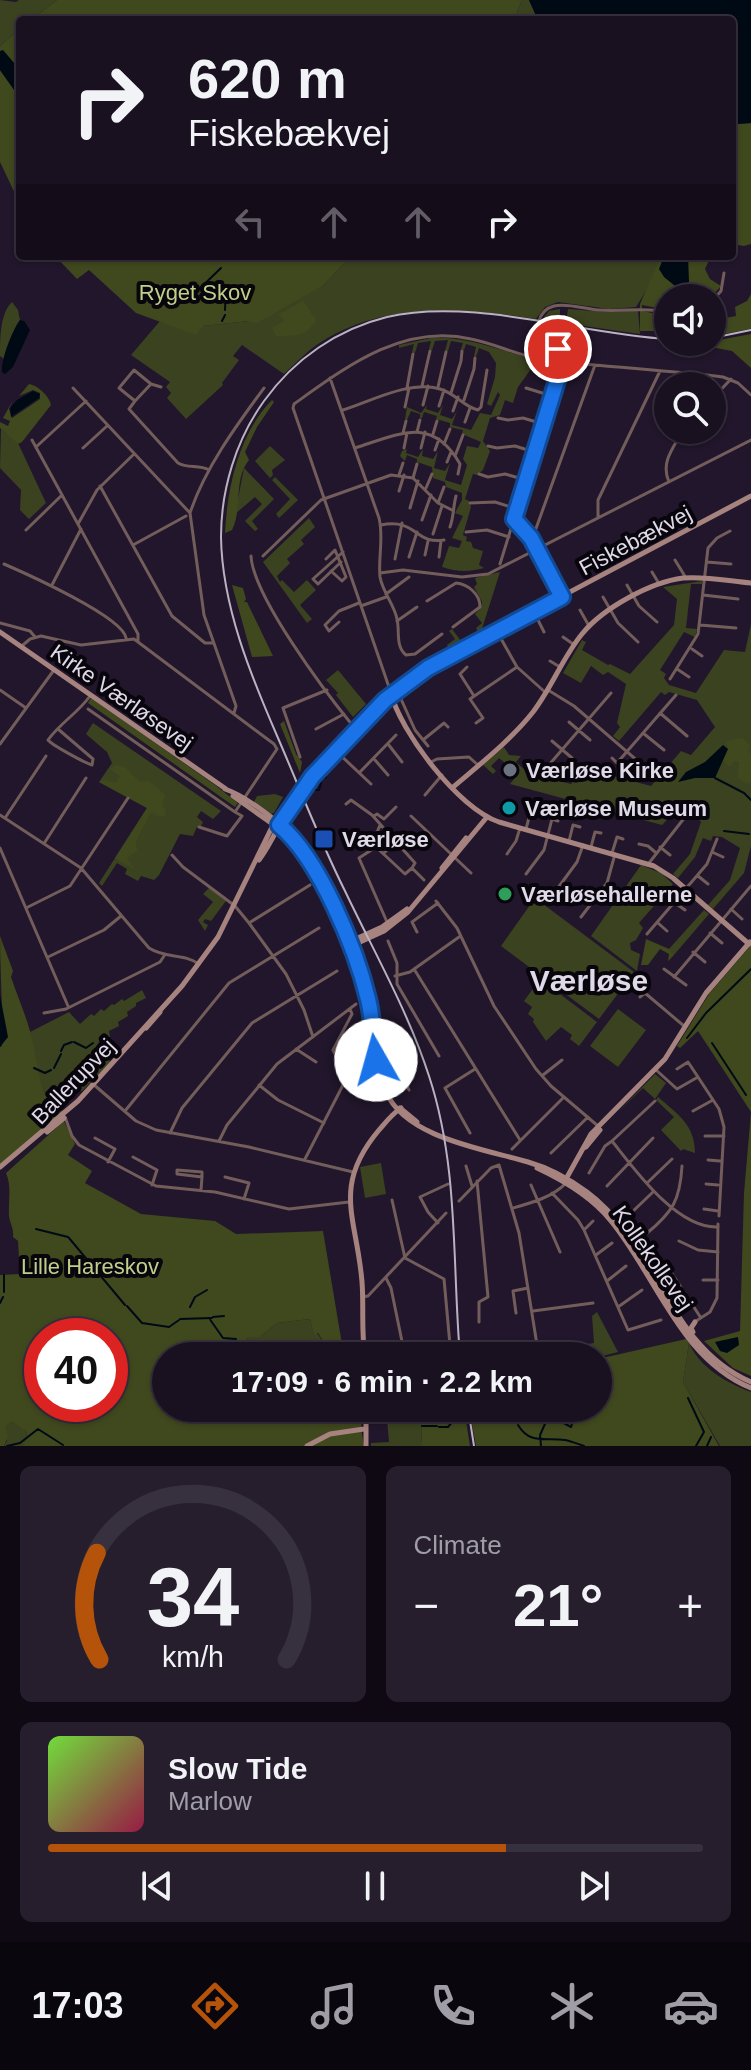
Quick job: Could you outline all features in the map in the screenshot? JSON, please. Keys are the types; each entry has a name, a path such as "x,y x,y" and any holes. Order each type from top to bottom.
{"street":[{"path":"722,284 724,273"},
{"path":"500,564 563,362 561,351 544,341 539,331 539,321 548,309 559,306 601,311 631,308 654,310"},
{"path":"513,1208 554,1192 566,1181 588,1139 669,1053 706,993 750,943 665,872 649,863 486,816 452,788 412,732 391,693 293,405 361,358 386,347 438,336 469,338 535,359 731,379 751,395"},
{"path":"422,386 430,351"},
{"path":"451,393 462,351"},
{"path":"438,388 446,352"},
{"path":"405,407 413,354"},
{"path":"463,401 475,358"},
{"path":"531,538 595,365"},
{"path":"135,401 119,388 134,370 151,384 161,387"},
{"path":"343,410 422,386 444,390 478,410 487,370"},
{"path":"598,518 598,500 660,371"},
{"path":"330,378 381,525 380,573 385,596 397,621 399,647 406,655 415,654 442,634"},
{"path":"726,384 731,379"},
{"path":"151,384 129,409 178,463 204,466 210,470"},
{"path":"423,405 428,386"},
{"path":"73,388 188,514"},
{"path":"234,713 236,706 204,615 188,514 197,491 264,388"},
{"path":"526,388 552,396"},
{"path":"439,406 444,390"},
{"path":"453,411 458,397"},
{"path":"36,447 86,401"},
{"path":"465,422 470,408"},
{"path":"498,418 523,418 543,424"},
{"path":"417,432 420,420"},
{"path":"404,448 406,421"},
{"path":"433,434 437,421"},
{"path":"83,448 108,425"},
{"path":"444,444 450,429"},
{"path":"355,448 405,432 433,434 455,456 460,464 458,474"},
{"path":"421,448 425,432"},
{"path":"455,456 463,435"},
{"path":"435,450 439,439"},
{"path":"32,440 138,634 138,641"},
{"path":"380,573 422,570 462,577 488,574 751,440"},
{"path":"669,482 665,473 666,461 675,444"},
{"path":"488,446 515,446 534,452"},
{"path":"447,462 451,452"},
{"path":"51,587 100,486 134,454"},
{"path":"399,491 403,463"},
{"path":"413,478 417,464"},
{"path":"426,488 432,474"},
{"path":"479,474 488,477 505,474 526,480"},
{"path":"263,556 324,499 402,475 418,481 438,503 452,510"},
{"path":"410,508 418,481"},
{"path":"100,486 172,616 205,643 213,643"},
{"path":"438,503 444,487"},
{"path":"26,530 62,495"},
{"path":"422,520 431,495"},
{"path":"450,527 456,496"},
{"name":"Fiskebækvej","path":"276,825 303,779 391,693 428,668 751,496"},
{"path":"470,503 495,502 517,509"},
{"path":"433,534 442,506"},
{"path":"132,545 188,514"},
{"path":"514,519 531,538 562,597"},
{"path":"381,525 402,523 428,541 443,540 439,557"},
{"path":"395,559 402,523"},
{"path":"466,532 487,530 509,537"},
{"path":"670,679 698,634 710,545 730,531"},
{"path":"409,557 417,532"},
{"path":"425,555 428,541"},
{"path":"326,559 335,550 341,553"},
{"path":"331,571 342,581 346,577 341,553"},
{"path":"341,553 313,579 318,584 341,562"},
{"path":"251,556 254,574 285,631 355,728"},
{"path":"675,560 686,578"},
{"path":"706,562 731,564"},
{"path":"4,564 92,606 125,632 126,638"},
{"path":"652,572 659,584"},
{"path":"339,622 329,631 325,625 342,609 385,596 409,577"},
{"path":"461,583 462,577"},
{"path":"452,788 524,723 589,626 610,609 659,584 686,578 751,583"},
{"path":"427,601 450,585 461,583 470,588 480,601 480,607 453,627"},
{"path":"627,585 639,606 657,622"},
{"path":"703,595 738,599"},
{"path":"603,597 618,623 638,642"},
{"path":"397,621 417,607"},
{"path":"580,610 589,626"},
{"path":"534,612 544,632"},
{"path":"0,623 30,631 35,637"},
{"path":"700,625 736,628"},
{"name":"Kirke Værløsevej","path":"0,632 276,825"},
{"path":"21,647 35,637 46,636 81,645 126,638 138,641 274,744 276,752 235,812 242,816 227,836 199,827"},
{"path":"500,637 517,667 547,691 574,706 647,769"},
{"path":"563,637 575,645"},
{"path":"690,648 702,656"},
{"path":"550,661 561,667"},
{"path":"467,667 460,674 474,696"},
{"path":"476,723 483,718 470,699 517,667"},
{"path":"677,669 689,677"},
{"path":"0,744 54,670"},
{"path":"0,690 27,709"},
{"path":"300,757 283,708 327,690"},
{"path":"548,766 611,693"},
{"path":"58,729 93,759 92,765 49,743 58,729 91,695"},
{"path":"612,758 617,763 676,695"},
{"path":"401,699 412,732 428,746"},
{"name":"Kirke Værløsevej","path":"88,709 235,812"},
{"path":"316,729 344,713"},
{"path":"660,713 687,736"},
{"path":"569,722 590,740"},
{"path":"423,741 444,723 448,727"},
{"path":"643,733 664,750"},
{"path":"360,772 396,735"},
{"path":"552,741 572,758"},
{"path":"388,744 402,762"},
{"path":"334,750 371,784"},
{"path":"5,818 46,756"},
{"path":"434,760 469,757 478,765"},
{"path":"374,758 388,775"},
{"path":"425,795 442,775"},
{"path":"44,843 86,778"},
{"path":"26,908 65,890 128,798"},
{"path":"346,804 351,800 374,817 415,863 405,874 376,847"},
{"path":"374,817 377,814 384,819 396,807"},
{"path":"649,863 689,812"},
{"path":"507,854 530,814 536,815"},
{"path":"0,815 81,868 149,948 164,956 184,956 199,964"},
{"path":"411,816 471,873"},
{"path":"348,945 408,912 486,816"},
{"path":"389,925 412,904 486,816"},
{"path":"526,874 541,854 552,819 558,821"},
{"name":"Ballerupvej","path":"0,1169 64,1116 156,1019 199,964 235,906 276,825"},
{"name":"Kollekollevej","path":"276,825 307,859 348,945 368,1000 376,1060 383,1084 399,1110 427,1130 518,1159 590,1195 614,1218 685,1329 717,1369 751,1388"},
{"path":"376,847 380,825"},
{"path":"569,841 573,825 580,827"},
{"path":"591,847 595,832 601,833"},
{"path":"581,917 607,883 617,837 623,839"},
{"path":"647,934 698,875 717,839"},
{"path":"384,853 395,842"},
{"path":"639,844 655,852"},
{"path":"552,896 577,862 583,845"},
{"path":"376,847 359,859 389,925"},
{"path":"660,847 670,855"},
{"path":"0,848 68,1006"},
{"path":"712,852 723,857"},
{"path":"172,855 183,867 235,906 249,923 297,995 313,1037"},
{"path":"412,868 424,880"},
{"path":"698,875 708,884"},
{"path":"249,923 310,885"},
{"path":"674,977 751,886"},
{"path":"746,891 751,896"},
{"path":"417,932 412,922 437,902 460,936 490,1000 542,1076 600,1127"},
{"path":"674,902 685,910"},
{"path":"731,909 742,919"},
{"path":"47,957 104,930 121,916"},
{"path":"657,923 667,931"},
{"path":"125,1111 229,983 319,928"},
{"path":"710,933 722,943"},
{"path":"395,976 414,969 460,936"},
{"path":"388,941 397,963 395,976 403,995 439,1056"},
{"path":"693,952 705,962"},
{"path":"44,1013 68,1006 160,962 164,956"},
{"path":"414,969 520,1140"},
{"path":"664,969 686,985"},
{"path":"170,1133 182,1108 244,1031 263,1014 335,971"},
{"path":"640,997 645,993 685,1027"},
{"path":"219,1141 227,1125 277,1064 356,1004"},
{"path":"305,1159 343,1085 343,1076 333,1050 352,1014 350,1009"},
{"path":"398,1031 401,1076 409,1090"},
{"path":"296,1049 316,1062"},
{"path":"542,1076 562,1060"},
{"path":"677,1069 688,1062 724,1122 718,1213 704,1209"},
{"path":"470,1133 445,1088 475,1069"},
{"path":"655,1069 677,1089 698,1077"},
{"path":"383,1084 401,1076"},
{"path":"94,1085 143,1125 354,1172"},
{"path":"259,1085 278,1100 324,1123"},
{"path":"512,1149 564,1097"},
{"path":"693,1111 713,1100"},
{"path":"589,1173 605,1146 655,1101"},
{"path":"363,1342 362,1279 349,1202 354,1172 367,1144 399,1110"},
{"path":"64,1116 76,1143 152,1185 201,1190 294,1210 349,1202"},
{"path":"551,1153 588,1117"},
{"path":"705,1136 724,1136"},
{"path":"95,1138 115,1149 108,1162"},
{"path":"607,1186 653,1138"},
{"path":"612,1141 654,1191 672,1206 698,1223 718,1226 715,1304 685,1329"},
{"path":"133,1157 157,1170 152,1185"},
{"path":"647,1183 672,1159"},
{"path":"708,1160 721,1161"},
{"path":"459,1201 496,1164 499,1166 513,1208 537,1342"},
{"path":"466,1166 472,1186"},
{"path":"646,1234 680,1195 682,1166"},
{"path":"201,1190 202,1177 202,1172 177,1170 177,1174 202,1177"},
{"path":"225,1177 249,1183 244,1199"},
{"path":"477,1181 488,1297 479,1302 479,1322"},
{"path":"706,1184 719,1185"},
{"path":"438,1223 420,1197 448,1185"},
{"path":"531,1185 560,1252"},
{"path":"630,1214 654,1191"},
{"path":"554,1192 584,1230 628,1330 661,1320"},
{"path":"392,1200 405,1258 444,1279 450,1342"},
{"path":"362,1297 368,1296 446,1213"},
{"path":"584,1230 593,1221"},
{"path":"679,1241 698,1250 718,1252"},
{"path":"595,1256 612,1243"},
{"path":"606,1281 626,1266"},
{"path":"669,1269 698,1320"},
{"path":"386,1278 393,1295 402,1342"},
{"path":"703,1280 718,1280"},
{"path":"516,1313 513,1291 528,1288"},
{"path":"618,1307 642,1290"},
{"path":"532,1311 593,1303"},
{"path":"698,1320 691,1330 712,1359"},
{"name":"Kollekollevej","path":"685,1329 712,1359 751,1382"},
{"path":"365,1422 366,1446"},
{"path":"307,1446 330,1434 364,1429"}],"green space":[{"path":"0,0 57,0 36,16 16,16 16,32 0,46"},
{"path":"57,0 522,0 516,16 36,16"},
{"path":"522,0 529,0 536,16 516,16"},
{"path":"16,32 16,66 0,51 0,46"},
{"path":"0,70 16,93 16,196 0,162"},
{"path":"736,123 751,123 751,244 736,245"},
{"name":"Ryget Skov","path":"59,260 347,260 324,285 257,323 249,321 203,326 196,335 136,313 89,270 77,279"},
{"path":"347,260 660,260 651,283 636,307 609,309 558,302 545,307 536,319 481,312 399,314 346,329 316,345 284,374 242,345 233,356 239,360 223,385 186,419 167,398 171,393 166,387 170,382 131,355 160,321 203,326 249,321 324,285"},
{"path":"659,260 709,260 705,269 710,279 718,284 654,284 654,307 642,305 642,311 654,313 654,331 640,331 640,304"},
{"path":"751,294 751,329 726,333 726,318 736,316 735,307 747,301"},
{"path":"303,301 316,320 312,326 299,334 276,336 272,328 284,321 279,314"},
{"path":"12,302 20,320 4,359 0,356 2,327 5,313"},
{"path":"560,309 560,315 567,316 568,309 606,312 638,310 640,334 544,317 549,311"},
{"path":"751,334 751,368 732,351 726,350 726,339"},
{"path":"431,338 464,340 559,364 558,367 546,364 543,372 531,369 518,387 513,403 505,400 500,415 490,418 483,441 490,451 483,470 477,475 473,474 465,499 471,507 463,535 473,548 483,551 479,565 484,568 458,571 442,567 449,546 459,548 462,541 452,538 463,516 455,513 462,493 433,478 432,467 407,455 405,461 400,456 407,449 406,453 418,457 423,449 422,456 433,459 438,451 434,468 445,471 450,463 445,480 461,485 467,465 463,459 467,446 478,448 481,442 462,434 463,430 450,427 450,423 436,419 437,416 424,412 420,418 420,414 411,411 407,420 407,407 421,413 427,405 426,409 438,413 443,405 440,415 452,419 457,411 452,425 471,430 480,413 491,415 500,395 498,392 491,406 487,404 496,363 489,352 479,348 476,357 476,347 466,344 464,350 461,349 463,343 451,341 448,351 445,351 448,340 435,341 432,350 429,349 431,341 418,343 415,353 412,352 414,344 399,348 399,345"},
{"path":"29,384 43,392 51,405 18,444 0,428 0,422 8,426 10,421 3,418 13,400 9,409 12,418 40,399 40,393 33,390 19,396"},
{"path":"272,400 274,402 245,452 249,460 241,476 237,513 232,530 225,533 232,480 243,445 251,428"},
{"path":"1,429 18,443 46,503 29,519 20,510 21,490 0,468"},
{"path":"270,446 285,460 272,470 270,478 255,461"},
{"path":"244,468 274,499 252,521 258,529 255,531 245,521 262,504 255,497 235,514"},
{"path":"275,477 298,500 279,518 276,514 290,499 272,480"},
{"path":"309,518 315,527 301,540 304,544 287,559 290,563 277,576 294,592 307,580 316,590 300,605 312,619 307,623 263,562"},
{"path":"500,572 480,635 432,660 429,657 449,649 447,645 455,639 449,631 452,629 461,641 478,632 476,628 482,623 475,614 482,602 474,587 477,584 475,578"},
{"path":"702,581 702,584 691,584 686,628 697,629 695,637 684,632 660,670 666,674 664,678 669,685 696,693 724,650 745,652 751,624 751,846 744,873 713,909 708,905 730,880 740,848 722,837 713,836 711,841 703,838 695,857 678,878 673,874 690,854 701,822 690,810 678,808 662,825 510,784 518,774 499,758 491,766 496,771 493,774 483,765 504,747 509,755 521,756 516,762 528,773 571,784 584,768 651,786 681,751 691,755 715,727 697,700 661,692 619,741 613,736 620,727 617,723 626,684 608,672 603,675 591,666 581,683 563,673 582,640 586,642 582,650 630,674 674,625 677,599 663,587"},
{"path":"232,585 243,588 244,602 247,602 273,656 252,657"},
{"path":"338,670 366,704 353,717 326,680"},
{"path":"91,698 238,803 235,807 88,703"},
{"path":"284,721 302,762 300,773 280,724"},
{"path":"93,723 221,811 213,819 201,811 197,817 203,822 201,826 197,827 193,836 180,834 154,880 141,876 138,881 125,874 127,869 117,863 102,886 99,883 147,808 99,782 112,763 107,752 86,734"},
{"path":"744,739 750,746 751,781 748,784 738,778 739,762 734,761 729,767 723,760 728,749 726,742"},
{"path":"116,765 126,768 140,782 149,781 165,795 162,806 166,809 165,815 161,817 151,812 136,841 137,851 127,858 134,869 115,858 147,808 99,782 116,783 120,776 110,769"},
{"path":"275,794 283,797 274,813 254,802 257,796"},
{"path":"641,865 661,873 673,884 639,923 643,928 636,940 630,943 631,950 640,954 637,971 591,936"},
{"path":"209,888 226,901 211,921 205,919 203,922 208,925 205,931 198,920 213,902 203,894"},
{"path":"535,898 634,972 599,1019 501,946"},
{"path":"704,910 709,914 674,955 668,950"},
{"path":"0,936 13,971 11,977 30,1031 43,1086 59,1116 0,1164 2,1032"},
{"path":"646,939 669,949 674,955 668,961 669,954 660,949 648,965 641,965"},
{"path":"751,945 751,1112 698,1031 680,1048 677,1046 709,994"},
{"path":"548,985 597,1022 579,1046 570,1039 572,1035 561,1027 546,1041 528,1014 532,1007 524,1001 535,986 543,992"},
{"path":"142,990 146,998 127,1012 128,1016 118,1022 119,1026 109,1031 110,1037 98,1042 112,1058 109,1060 111,1062 82,1091 72,1088 72,1084 60,1082 58,1087 51,1087 51,1103 36,1065 30,1032 69,1012 80,1024 91,1014 94,1016 122,999 124,1001"},
{"path":"618,1009 646,1030 618,1067 590,1046"},
{"path":"655,1074 666,1083 655,1099 643,1088 618,1112"},
{"path":"658,1097 688,1127 695,1153 681,1151 661,1130 674,1117 656,1100"},
{"path":"51,1103 63,1111 59,1116 53,1107"},
{"path":"751,1112 751,1376 733,1368 704,1341 740,1331 744,1193"},
{"name":"Lille Hareskov","path":"64,1121 75,1144 68,1155 92,1171 85,1183 141,1214 215,1221 236,1234 323,1231 342,1342 324,1342 318,1333 314,1335 310,1319 277,1323 260,1337 248,1337 247,1342 152,1342 152,1422 362,1422 364,1446 22,1446 27,1431 12,1422 6,1425 8,1437 4,1446 0,1446 0,1275 20,1274 18,1241 13,1237 9,1216 6,1173"},
{"path":"381,1163 386,1194 365,1198 360,1167"},
{"path":"597,1312 618,1352 612,1354 612,1342 594,1342 592,1316"},
{"path":"310,1319 314,1334 317,1333 323,1342 247,1342 248,1337 260,1337 277,1323"},
{"path":"686,1339 689,1343 683,1382 719,1446 476,1446 472,1422 612,1422 612,1356"},
{"path":"689,1343 700,1360 715,1374 751,1392 751,1446 720,1446 683,1382"},
{"path":"12,1422 27,1430 22,1446 4,1446 7,1441 6,1424"},
{"path":"387,1422 422,1422 421,1446 371,1446 371,1443 389,1442"},
{"path":"422,1422 466,1422 470,1446 421,1446"}],"shaded area":[{"path":"529,0 751,0 751,123 736,123 736,16 536,16"},
{"path":"3,50 16,65 16,93 0,70 0,51"},
{"path":"662,260 688,260 687,284 673,284 659,269"},
{"path":"20,320 30,330 13,367 5,374 2,366 5,353"},
{"path":"33,391 40,394 39,398 11,417 10,408"},
{"path":"723,745 728,749 715,778 678,782 686,772 705,762"},
{"path":"0,995 8,1037 0,1047"},
{"path":"738,1337 739,1345 727,1353 720,1351 715,1342"}],"waterway":[{"path":"193,295 221,268"},
{"path":"225,310 226,286"},
{"path":"161,303 177,305 189,297"},
{"path":"222,321 225,315"},
{"path":"316,790 326,777"},
{"path":"715,778 751,800"},
{"path":"724,831 749,834"},
{"path":"687,1038 706,1013 751,969"},
{"path":"61,1051 64,1045 72,1042"},
{"path":"74,1042 86,1048 93,1043"},
{"path":"712,1043 746,1095"},
{"path":"54,1068 61,1054"},
{"path":"34,1068 45,1073 51,1070"},
{"path":"36,1229 68,1237"},
{"path":"69,1238 125,1305"},
{"path":"4,1275 4,1292"},
{"path":"190,1307 195,1297 207,1290"},
{"path":"0,1303 3,1297"},
{"path":"127,1306 142,1323 169,1327 179,1320"},
{"path":"213,1317 224,1316"},
{"path":"209,1318 223,1338 236,1339"},
{"path":"180,1319 212,1318"},
{"path":"688,1398 704,1432 696,1446"},
{"path":"439,1427 448,1427 452,1422"},
{"path":"541,1446 540,1435 546,1422"},
{"path":"562,1422 571,1427 573,1422"},
{"path":"518,1425 533,1438 565,1440 584,1446"},
{"path":"422,1426 437,1426"},
{"path":"7,1446 20,1443 38,1429 63,1445"},
{"path":"707,1446 711,1437"}],"tram line":[{"path":"459,1342 450,1180 439,1110 411,1028 319,834 240,640 232,615 223,563 221,537 227,483 245,432 276,386 318,348 369,322 420,312 454,311 654,338"},
{"path":"726,335 751,330"},
{"path":"470,1422 474,1446"}],"place":[{"name":"Værløse Kirke","path":"510,770"},
{"name":"Værløse Museum","path":"509,808"},
{"name":"Værløse","path":"324,839"},
{"name":"Værløsehallerne","path":"505,894"}],"district":[{"name":"Værløse","path":"589,981"}],"route":[{"path":"376,1060 368,1000 348,940 304,851 279,825 296,796 312,777 385,700 428,668 562,597 531,538 514,519 564,358 558,349"}]}
